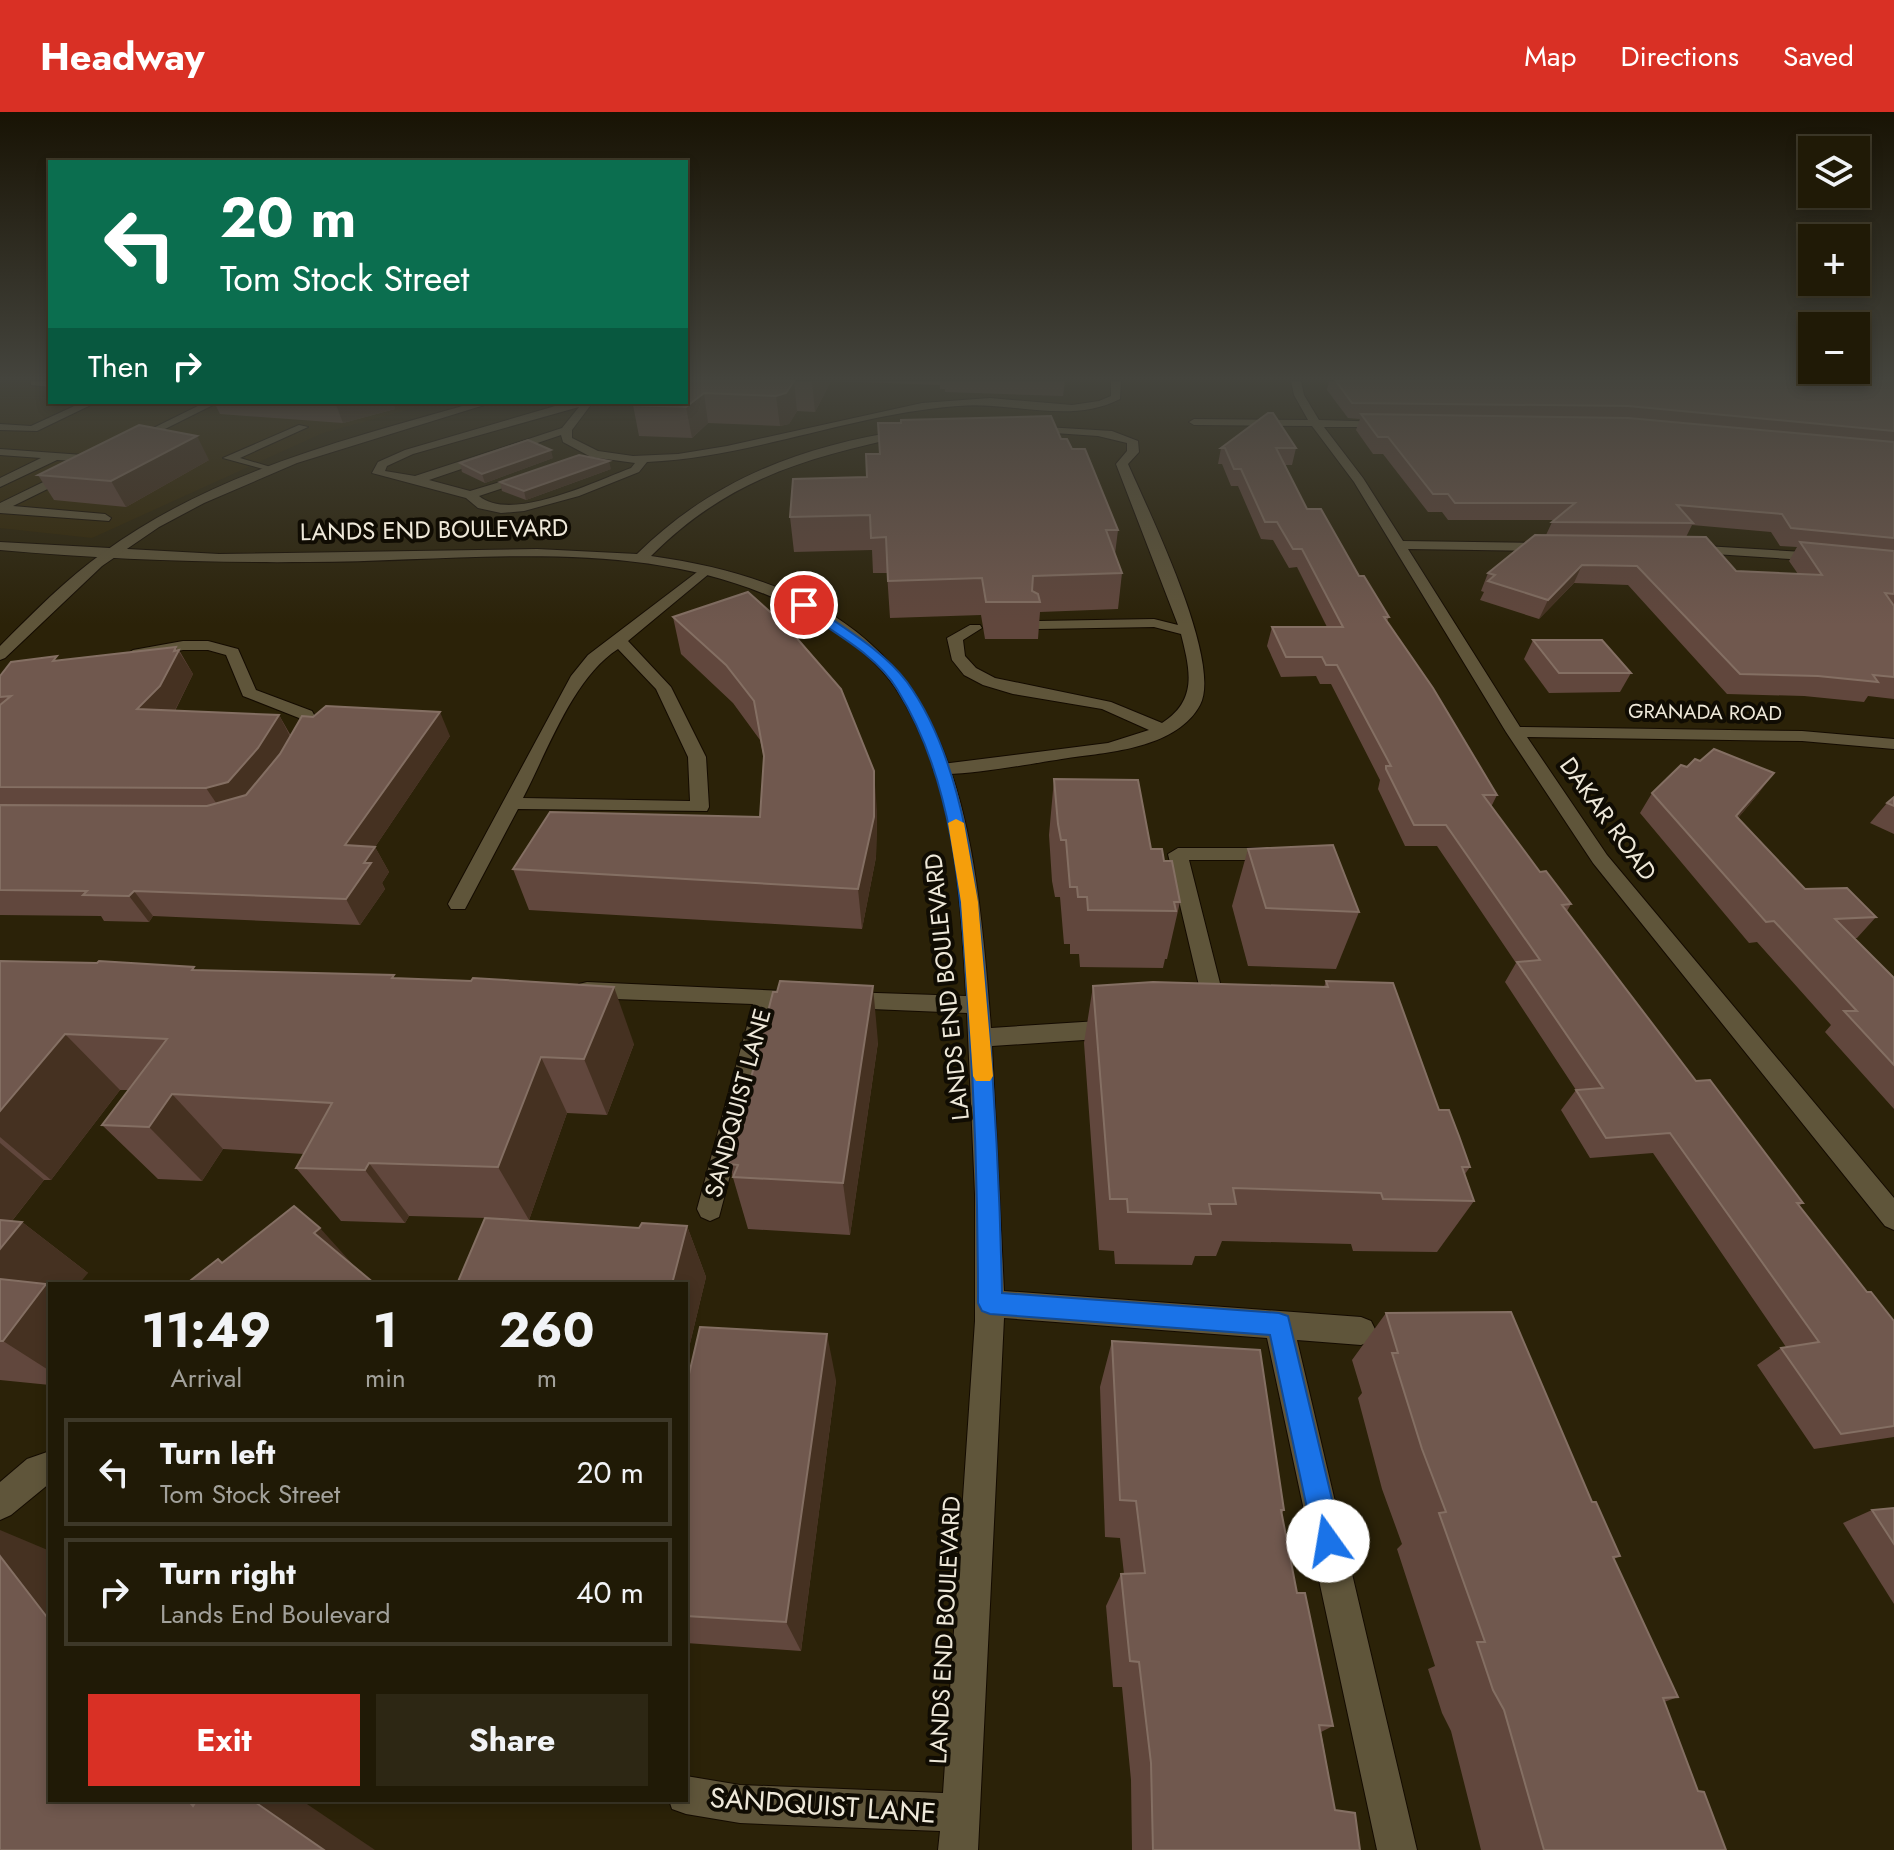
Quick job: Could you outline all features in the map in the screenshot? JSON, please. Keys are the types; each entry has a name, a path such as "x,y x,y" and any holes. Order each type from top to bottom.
{"street":[{"path":"0,483 42,462"},
{"path":"0,509 92,462"},
{"path":"243,462 270,470"},
{"path":"0,655 54,601 110,553 204,497 295,462"},
{"path":"387,462 378,468 378,473 470,495 479,505 491,508 521,508 557,499 635,470 641,462"},
{"path":"416,480 470,462"},
{"path":"641,558 665,534 706,503 746,481 797,462"},
{"path":"942,769 1108,748 1162,729 1182,718 1193,702 1198,688 1186,631 1168,571 1124,462"},
{"name":"DAKAR ROAD","path":"1345,462 1515,732 1600,859 1894,1218"},
{"path":"470,495 545,469"},
{"path":"0,509 105,518"},
{"path":"1398,545 1565,547"},
{"name":"LANDS END BOULEVARD","path":"0,546 110,553 354,558 512,551 641,558 705,570 787,596 820,615 883,663 902,686 936,748 955,817 970,902 988,1141 990,1303 960,1832"},
{"path":"1671,548 1834,558"},
{"path":"458,904 577,679 593,658 619,641 705,570"},
{"path":"1038,625 1154,623 1186,631"},
{"path":"975,628 955,638 954,646 968,671 992,685 1108,706 1162,729"},
{"path":"512,803 700,807 697,757 663,687 619,641"},
{"path":"116,659 198,644 216,645 233,652 249,693 306,715 312,726 297,751"},
{"name":"GRANADA ROAD","path":"1515,732 1786,735 1894,744"},
{"path":"1218,1022 1178,854 1287,854"},
{"path":"558,989 978,1005"},
{"name":"SANDQUIST LANE","path":"710,1209 766,997"},
{"path":"980,1038 1139,1028"},
{"path":"990,1303 1361,1331"},
{"path":"1279,1325 1397,1850"},
{"path":"0,1504 38,1470 48,1468"},
{"name":"SANDQUIST LANE","path":"688,1795 960,1832"}],"shaded area":[{"path":"0,462 259,462 92,538 0,528"}],"building":[{"path":"64,462 147,462 111,481 38,475"},
{"path":"463,462 516,462 482,474 460,463"},
{"path":"558,462 606,462 524,491 500,482"},
{"path":"866,462 1090,462 1118,530 1106,530 1122,573 1033,576 1032,591 1038,594 1040,602 986,602 982,578 888,581 886,537 871,538 870,515 790,517 793,479 867,477"},
{"path":"1231,462 1283,462 1307,509 1321,509 1359,576 1364,576 1389,617 1384,617 1433,688 1497,795 1483,795 1540,872 1546,871 1571,904 1562,905 1696,1081 1710,1080 1803,1203 1797,1203 1867,1292 1871,1292 1894,1321 1894,1426 1841,1434 1781,1348 1819,1342 1670,1133 1606,1138 1576,1090 1603,1088 1517,962 1540,960 1446,825 1414,825 1386,769 1386,766 1391,766 1337,665 1326,665 1322,657 1286,657 1272,627 1343,627 1302,549 1293,549 1277,522 1265,522 1241,469 1234,469"},
{"path":"1408,462 1894,462 1894,538 1791,528 1782,514 1677,505 1693,523 1552,522 1575,503 1455,503 1448,494 1433,494"},
{"path":"1535,535 1706,537 1736,571 1822,575 1800,542 1894,551 1894,594 1885,593 1894,606 1894,677 1873,675 1878,682 1818,676 1740,674 1637,566 1582,565 1548,600 1488,581 1495,575 1488,573"},
{"path":"748,592 788,628 841,689 874,771 874,817 858,889 513,869 550,812 760,817 764,756 754,701 726,665 673,617"},
{"path":"1533,640 1602,640 1631,673 1559,673"},
{"path":"176,647 174,651 179,650 160,686 137,709 279,715 258,748 228,782 206,788 0,787 0,705 11,696 0,697 0,676 11,662 57,656 53,661"},
{"path":"326,706 440,712 345,845 375,847 364,863 371,863 346,899 134,891 129,896 83,895 87,891 0,890 0,805 207,806 246,795 280,754 302,716 313,717"},
{"path":"1714,749 1774,773 1736,816 1805,889 1847,888 1876,917 1835,919 1894,978 1894,1065 1844,1011 1857,1011 1774,921 1766,922 1652,793 1681,765 1687,767 1695,759 1700,761"},
{"path":"1054,779 1138,780 1151,849 1162,849 1164,861 1172,861 1180,902 1174,902 1176,911 1088,910 1087,897 1078,897 1077,887 1070,887 1066,840 1061,840"},
{"path":"1333,845 1359,912 1266,908 1248,849"},
{"path":"0,961 99,961 194,967 192,970 394,975 392,978 471,981 473,978 614,987 584,1059 541,1057 498,1167 369,1163 365,1170 296,1168 332,1103 172,1094 149,1127 102,1125 167,1039 65,1034 0,1111"},
{"path":"780,981 873,986 843,1183 733,1177 738,1165 729,1164 773,992 777,992"},
{"path":"1326,981 1393,983 1439,1110 1449,1110 1459,1136 1470,1167 1462,1167 1474,1201 1383,1199 1381,1193 1233,1188 1236,1204 1209,1204 1211,1214 1128,1212 1127,1199 1110,1199 1093,986 1153,982 1328,987"},
{"path":"294,1206 320,1228 314,1233 373,1282 189,1282 218,1259 222,1263"},
{"path":"485,1218 639,1228 642,1223 687,1226 673,1282 458,1282"},
{"path":"0,1220 22,1222 0,1249"},
{"path":"0,1279 46,1284 3,1341 0,1341"},
{"path":"1511,1312 1592,1502 1596,1502 1620,1556 1613,1557 1678,1697 1663,1698 1698,1791 1704,1792 1726,1850 1544,1850 1504,1710 1493,1690 1477,1642 1485,1642 1439,1513 1446,1512 1422,1449 1392,1353 1398,1353 1386,1313"},
{"path":"700,1327 827,1334 786,1622 688,1616 688,1378"},
{"path":"1112,1341 1260,1350 1284,1510 1281,1510 1297,1593 1305,1593 1333,1726 1319,1725 1335,1810 1355,1813 1360,1850 1153,1850 1151,1763 1139,1662 1130,1661 1121,1574 1145,1573 1136,1501 1120,1500"},
{"path":"1894,1508 1894,1544 1872,1510"},
{"path":"0,1556 48,1618 48,1802 190,1802 193,1806 196,1802 255,1802 324,1850 0,1850"}],"slow traffic":[{"path":"956,823 970,902 983,1076"}],"route":[{"path":"804,605 883,663 902,686 936,748 955,817 970,902 988,1141 990,1303 1279,1325 1328,1541"}]}
